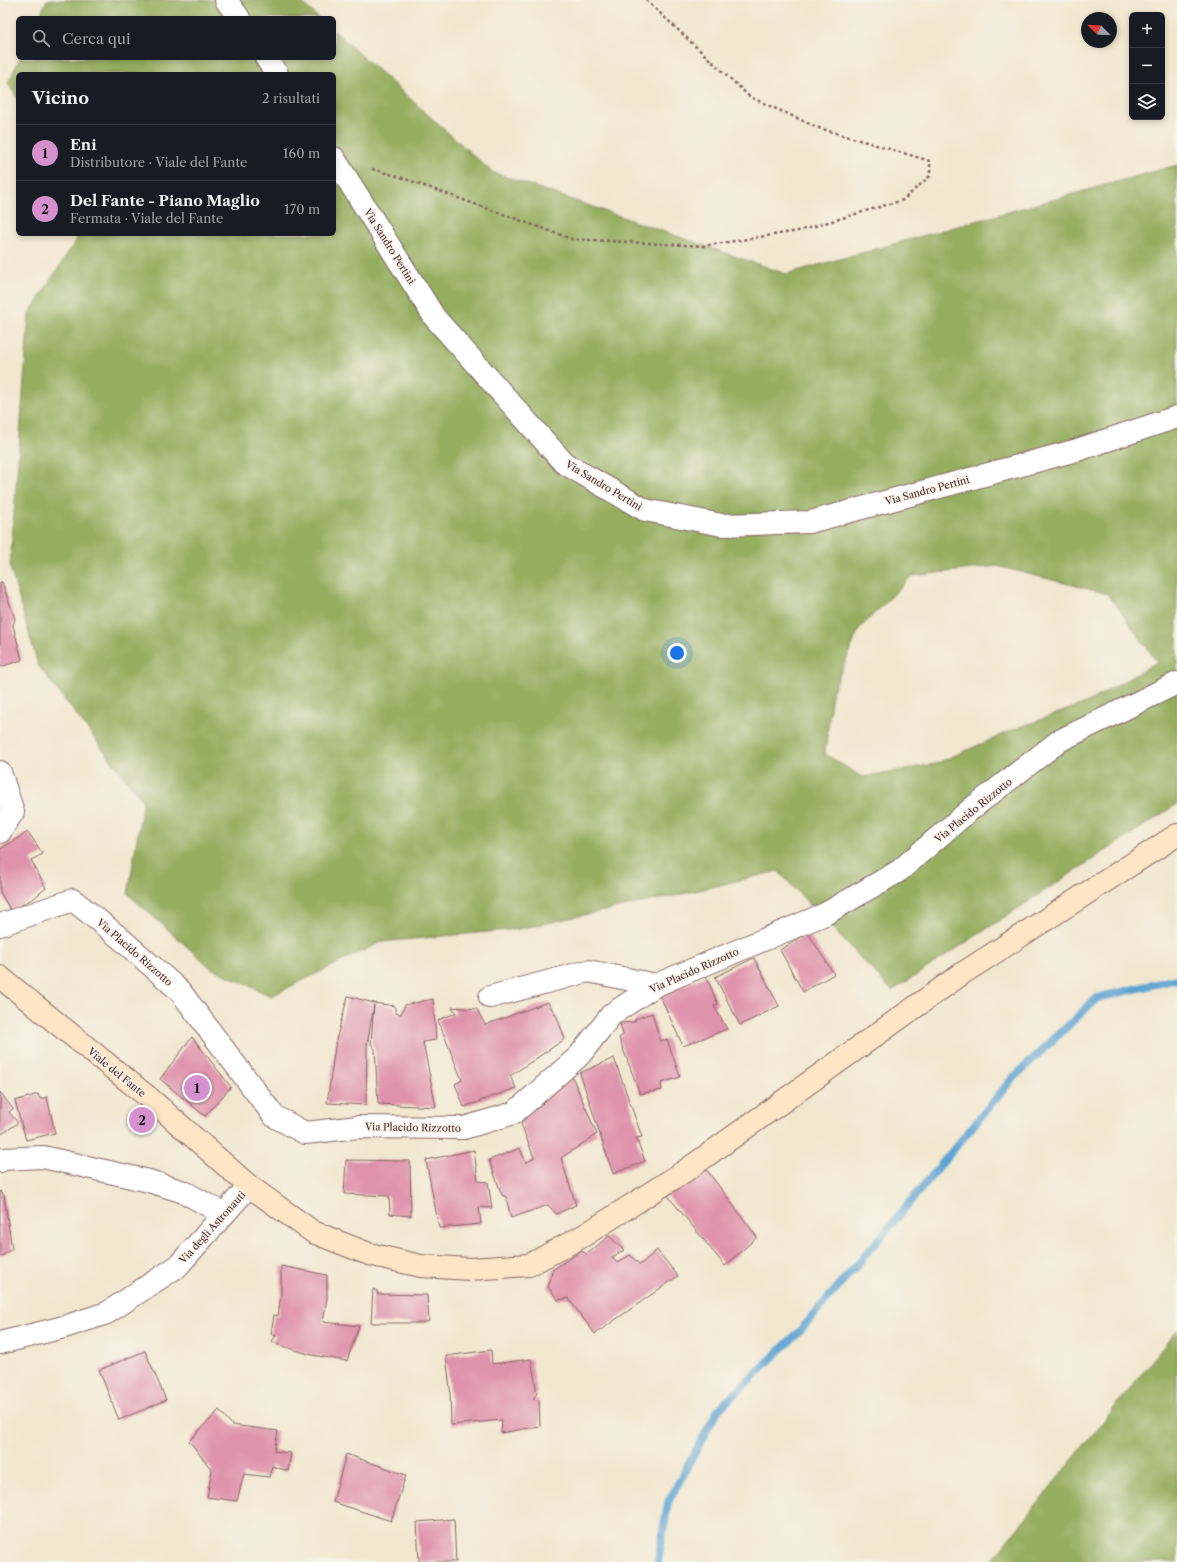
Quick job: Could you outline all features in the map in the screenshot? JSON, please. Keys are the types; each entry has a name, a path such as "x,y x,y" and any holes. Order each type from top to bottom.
{"main road":[{"name":"Viale del Fante","path":"0,977 148,1097 249,1186 313,1232 369,1254 421,1266 470,1269 529,1265 582,1236 685,1170 963,973 1177,835"}],"street":[{"path":"226,0 238,16"},
{"path":"267,60 276,72"},
{"name":"Via Sandro Pertini","path":"336,162 436,318 564,463 645,510 722,525 810,522 1077,450 1177,417"},
{"name":"Via Placido Rizzotto","path":"2,920 73,900 120,938 180,991 274,1116 305,1133 358,1126 464,1128 514,1113 579,1056 612,1014 656,986 824,914 900,871 971,809 1059,741 1177,683"},
{"path":"0,772 13,812 0,832"},
{"path":"490,997 588,971 656,986"},
{"path":"0,1161 3,1159 43,1156 149,1181 184,1192 224,1214"},
{"name":"Via degli Astronauti","path":"0,1343 64,1327 106,1313 178,1266 249,1186"}],"path":[{"path":"336,160 397,176 572,239 703,246 798,231 903,200 930,176 930,161 819,128 750,96 646,0"}],"green space":[{"path":"47,0 299,0 317,16 40,16"},
{"path":"336,33 492,172 786,274 1177,165 1177,804 892,991 778,871 678,895 519,929 381,942 271,996 211,968 128,894 143,801 38,665 10,567 29,314 77,239 77,236 336,236 336,72 16,72 16,97 8,83 19,60 336,60","holes":["997,566 1108,594 1157,662 1088,702 1018,728 935,764 862,777 825,754 832,693 859,629 912,576"]},
{"path":"1177,1330 1177,1562 990,1562"}],"building":[{"path":"0,582 2,582 15,619 13,625 22,660 0,667"},
{"path":"28,832 43,854 31,860 46,888 34,898 11,911 0,892 0,849"},
{"path":"808,933 834,974 803,992 780,950"},
{"path":"754,958 779,1006 740,1025 715,977"},
{"path":"706,976 718,1004 714,1006 727,1029 683,1046 660,996"},
{"path":"348,996 374,1003 395,1006 395,1013 401,1014 405,1005 433,999 436,1040 423,1042 436,1107 378,1104 375,1049 371,1044 374,1005 367,1045 366,1105 327,1103 336,1040"},
{"path":"548,1002 557,1017 565,1039 510,1076 516,1088 464,1107 455,1084 462,1080 438,1020 456,1013 452,1007 477,1009 485,1025"},
{"path":"652,1013 660,1041 667,1039 680,1077 661,1083 662,1090 640,1094 619,1038 623,1035 620,1023 635,1022 635,1019"},
{"path":"192,1037 231,1087 205,1116 160,1079"},
{"path":"614,1058 642,1137 636,1138 645,1161 613,1174 580,1073"},
{"path":"571,1074 597,1134 561,1158 576,1205 556,1214 548,1205 511,1218 506,1197 502,1195 489,1160 520,1148 526,1163 534,1158 520,1121"},
{"path":"0,1092 13,1109 9,1112 18,1123 0,1135"},
{"path":"38,1094 40,1099 47,1097 55,1133 26,1140 15,1101"},
{"path":"474,1150 478,1181 488,1182 492,1208 479,1207 481,1224 439,1228 426,1160"},
{"path":"346,1160 410,1161 411,1216 390,1214 389,1196 344,1194"},
{"path":"706,1169 757,1237 725,1266 668,1196"},
{"path":"0,1191 4,1195 12,1249 0,1257"},
{"path":"609,1236 624,1250 612,1257 617,1263 630,1255 640,1265 657,1250 678,1276 595,1334 568,1298 558,1300 548,1287 552,1270 581,1251 587,1254"},
{"path":"281,1266 327,1275 327,1298 323,1322 359,1326 347,1361 312,1355 279,1345 272,1341 276,1336 271,1334 274,1315 278,1316 281,1293"},
{"path":"373,1289 377,1291 377,1294 427,1295 429,1321 422,1323 371,1323"},
{"path":"491,1350 492,1364 531,1359 537,1393 533,1399 539,1400 540,1426 501,1433 502,1420 451,1425 450,1388 446,1356"},
{"path":"145,1351 166,1400 119,1420 99,1370"},
{"path":"219,1410 232,1425 278,1431 274,1451 291,1453 288,1471 272,1466 269,1477 244,1474 237,1501 207,1497 212,1470 189,1441"},
{"path":"346,1454 406,1475 391,1521 333,1502"},
{"path":"454,1519 456,1562 419,1562 417,1522"}],"waterway":[{"path":"658,1562 668,1502 718,1410 799,1332 891,1225 1012,1079 1097,998 1177,979"}],"place":[{"name":"Eni","path":"197,1088"},
{"name":"Del Fante - Piano Maglio","path":"142,1120"}]}
